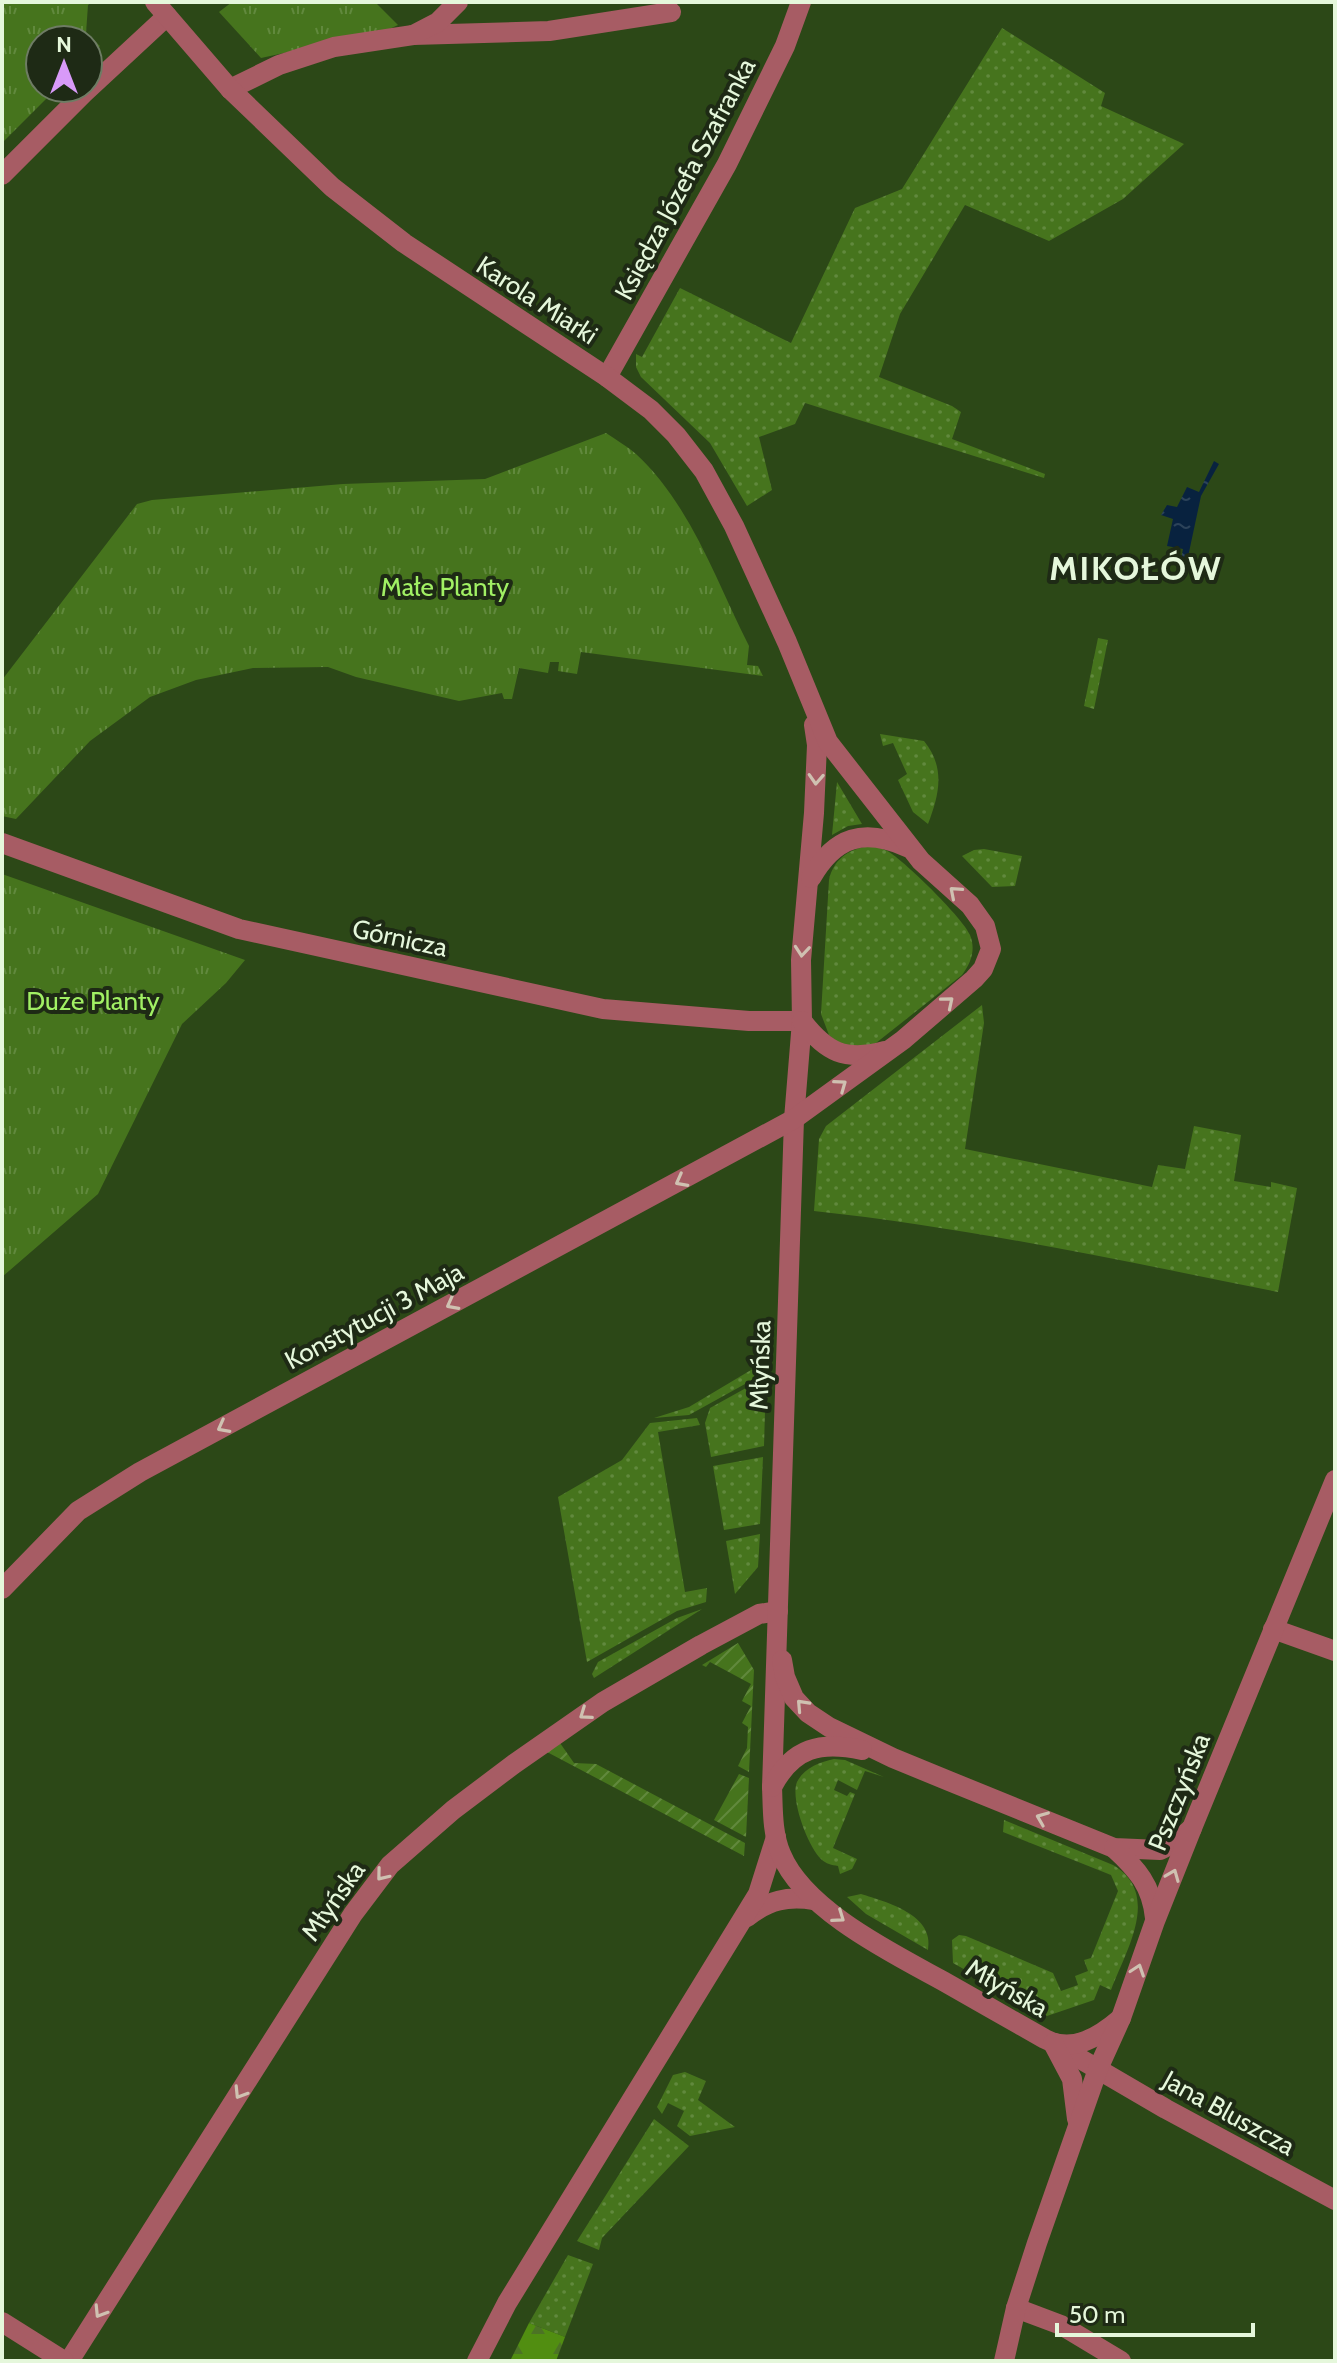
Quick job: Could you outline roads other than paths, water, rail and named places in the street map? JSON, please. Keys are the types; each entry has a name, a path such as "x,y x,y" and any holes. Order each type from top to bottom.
{"street":[{"path":"413,35 438,22 458,2"},
{"name":"Księdza Józefa Szafranka","path":"607,377 727,164 785,46 801,2"},
{"path":"2,175 93,84 161,9"},
{"name":"Karola Miarki","path":"161,9 230,89 312,170 404,243 607,377 651,410 676,435 704,471 750,560 828,742 911,849"},
{"path":"230,89 279,65 334,47 413,35 549,31 671,12"},
{"name":"Karola Miarki","path":"809,881 817,745 810,701"},
{"path":"857,837 885,837 911,849 970,905 988,933 991,949 983,969 974,979 889,1050 872,1055 837,1053 819,1041 802,1021 800,988 809,881 825,856 835,847 857,837"},
{"name":"Górnicza","path":"2,843 239,929 603,1009 749,1021 802,1021"},
{"name":"Młyńska","path":"802,1021 794,1119 772,1787 776,1837 781,1855 793,1876 814,1900 888,1952 1098,2069"},
{"name":"Konstytucji 3 Maja","path":"2,1589 78,1511 140,1472 794,1119 889,1050"},
{"name":"Pszczyńska","path":"1004,2361 1016,2308 1098,2069 1121,2018 1192,1828 1335,1480"},
{"name":"Młyńska","path":"67,2361 353,1914 390,1865 453,1810 603,1702 759,1614 778,1611"},
{"path":"1273,1629 1335,1651"},
{"path":"776,1634 785,1677 794,1698 808,1713 829,1727 893,1758 1114,1848 1160,1850 1176,1842 1192,1828"},
{"path":"772,1787 780,1771 795,1757 824,1745 893,1758"},
{"name":"Młyńska","path":"477,2361 507,2303 758,1894 776,1837"},
{"path":"1114,1848 1137,1869 1147,1885 1155,1921"},
{"name":"Młyńska","path":"740,1922 763,1905 781,1898 814,1900"},
{"name":"Młyńska","path":"1053,2043 1098,2038 1121,2018"},
{"name":"Pszczyńska","path":"1053,2043 1072,2079 1077,2127"},
{"name":"Jana Bluszcza","path":"1098,2069 1335,2200"},
{"path":"1016,2308 1061,2325 1121,2361"},
{"path":"2,2322 67,2361"}],"water":[{"path":"1214,461 1219,464 1201,496 1185,571 1179,570 1183,549 1167,546 1173,519 1161,515 1167,505 1177,507 1187,487 1199,492"}],"district":[{"name":"MIKOŁÓW","path":"1136,568"}],"park label":[{"name":"Małe Planty","path":"445,587"},
{"name":"Duże Planty","path":"93,1001"}]}
